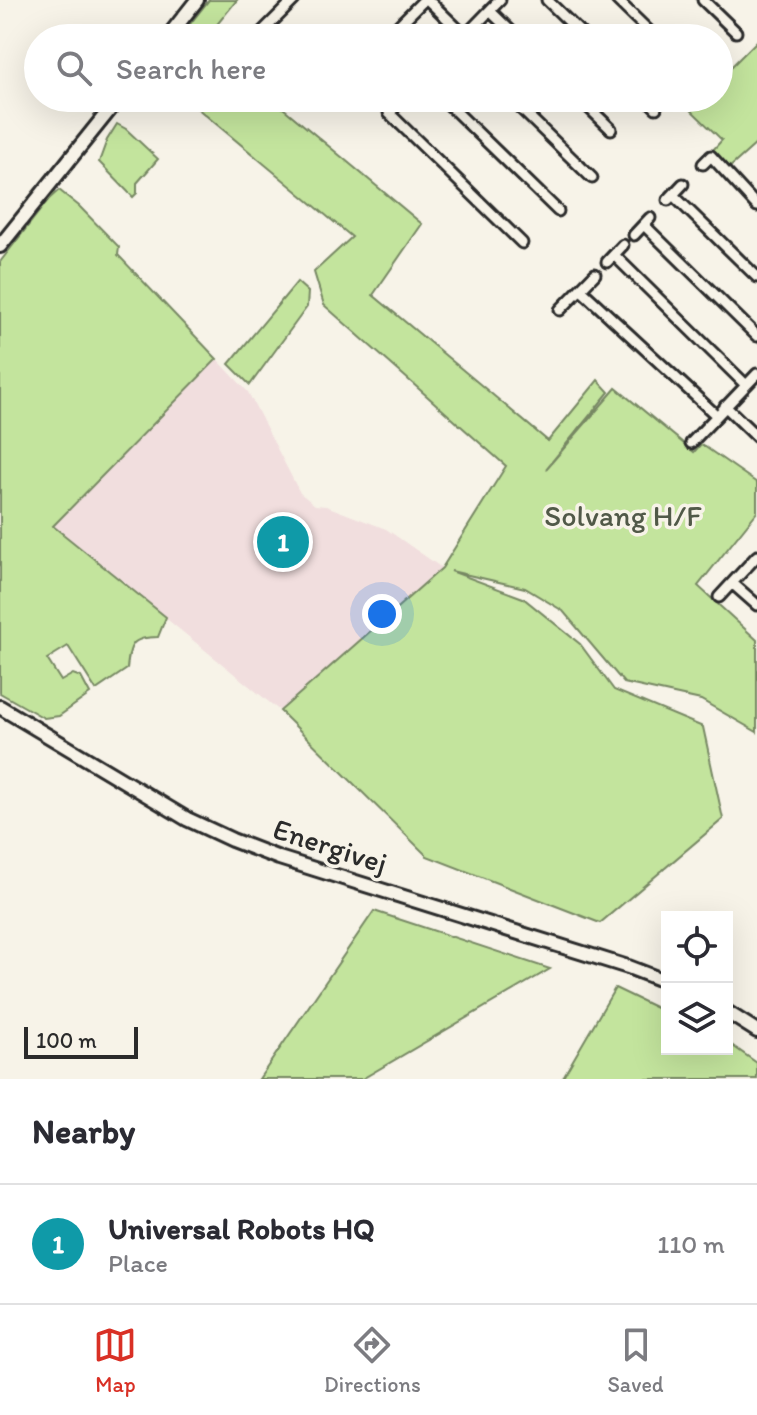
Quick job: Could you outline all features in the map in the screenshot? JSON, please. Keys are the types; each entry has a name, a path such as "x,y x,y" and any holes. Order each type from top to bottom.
{"street":[{"path":"178,24 197,0"},
{"path":"270,24 294,0"},
{"path":"401,24 426,0 451,24"},
{"path":"477,24 500,0"},
{"path":"547,0 572,24"},
{"path":"617,0 642,24"},
{"path":"703,0 733,24"},
{"path":"490,11 503,24"},
{"path":"0,246 108,112"},
{"path":"390,112 522,243"},
{"path":"456,112 558,211"},
{"path":"524,112 592,178"},
{"path":"593,112 611,129"},
{"path":"703,164 711,156 757,206"},
{"path":"683,184 670,197 757,277"},
{"path":"634,235 647,221 757,336"},
{"path":"623,245 610,258 746,385"},
{"path":"560,310 595,274"},
{"path":"580,289 716,415"},
{"path":"691,443 757,374"},
{"path":"725,406 754,430"},
{"path":"719,597 757,556"},
{"path":"732,583 757,605"},
{"name":"Energivej","path":"0,707 187,819 232,840 279,858 661,980"},
{"path":"733,1016 757,1031"}],"shaded area":[{"path":"217,359 248,392 300,493 315,505 326,506 386,529 442,568 280,711 52,526"}],"green space":[{"path":"209,0 237,0 217,24 190,24"},
{"path":"757,41 757,143 729,168 712,151 722,140 693,112 733,112 733,65"},
{"name":"Solvang H/F","path":"202,112 288,112 422,224 373,295 548,441 598,380 609,392 546,469 616,388 694,452 701,444 757,483 757,512 698,586 757,640 757,732 701,700 624,683 563,611 525,588 451,571 523,598 580,644 614,690 703,727 723,819 600,923 427,856 280,711 442,568 506,466 324,305 314,272 352,237"},
{"path":"117,124 158,159 137,183 137,193 133,197 99,162"},
{"path":"59,190 119,247 118,255 217,359 53,526 166,617 158,637 137,641 129,653 127,669 96,690 68,646 47,659 61,681 73,674 81,677 90,694 59,716 44,718 0,693 0,262"},
{"path":"297,282 308,292 307,307 250,385 229,364"},
{"path":"374,911 550,969 362,1079 259,1079"},
{"path":"615,988 661,1010 661,1055 733,1055 733,1046 757,1063 757,1079 562,1079"}],"place":[{"name":"Universal Robots HQ","path":"283,542"}]}
